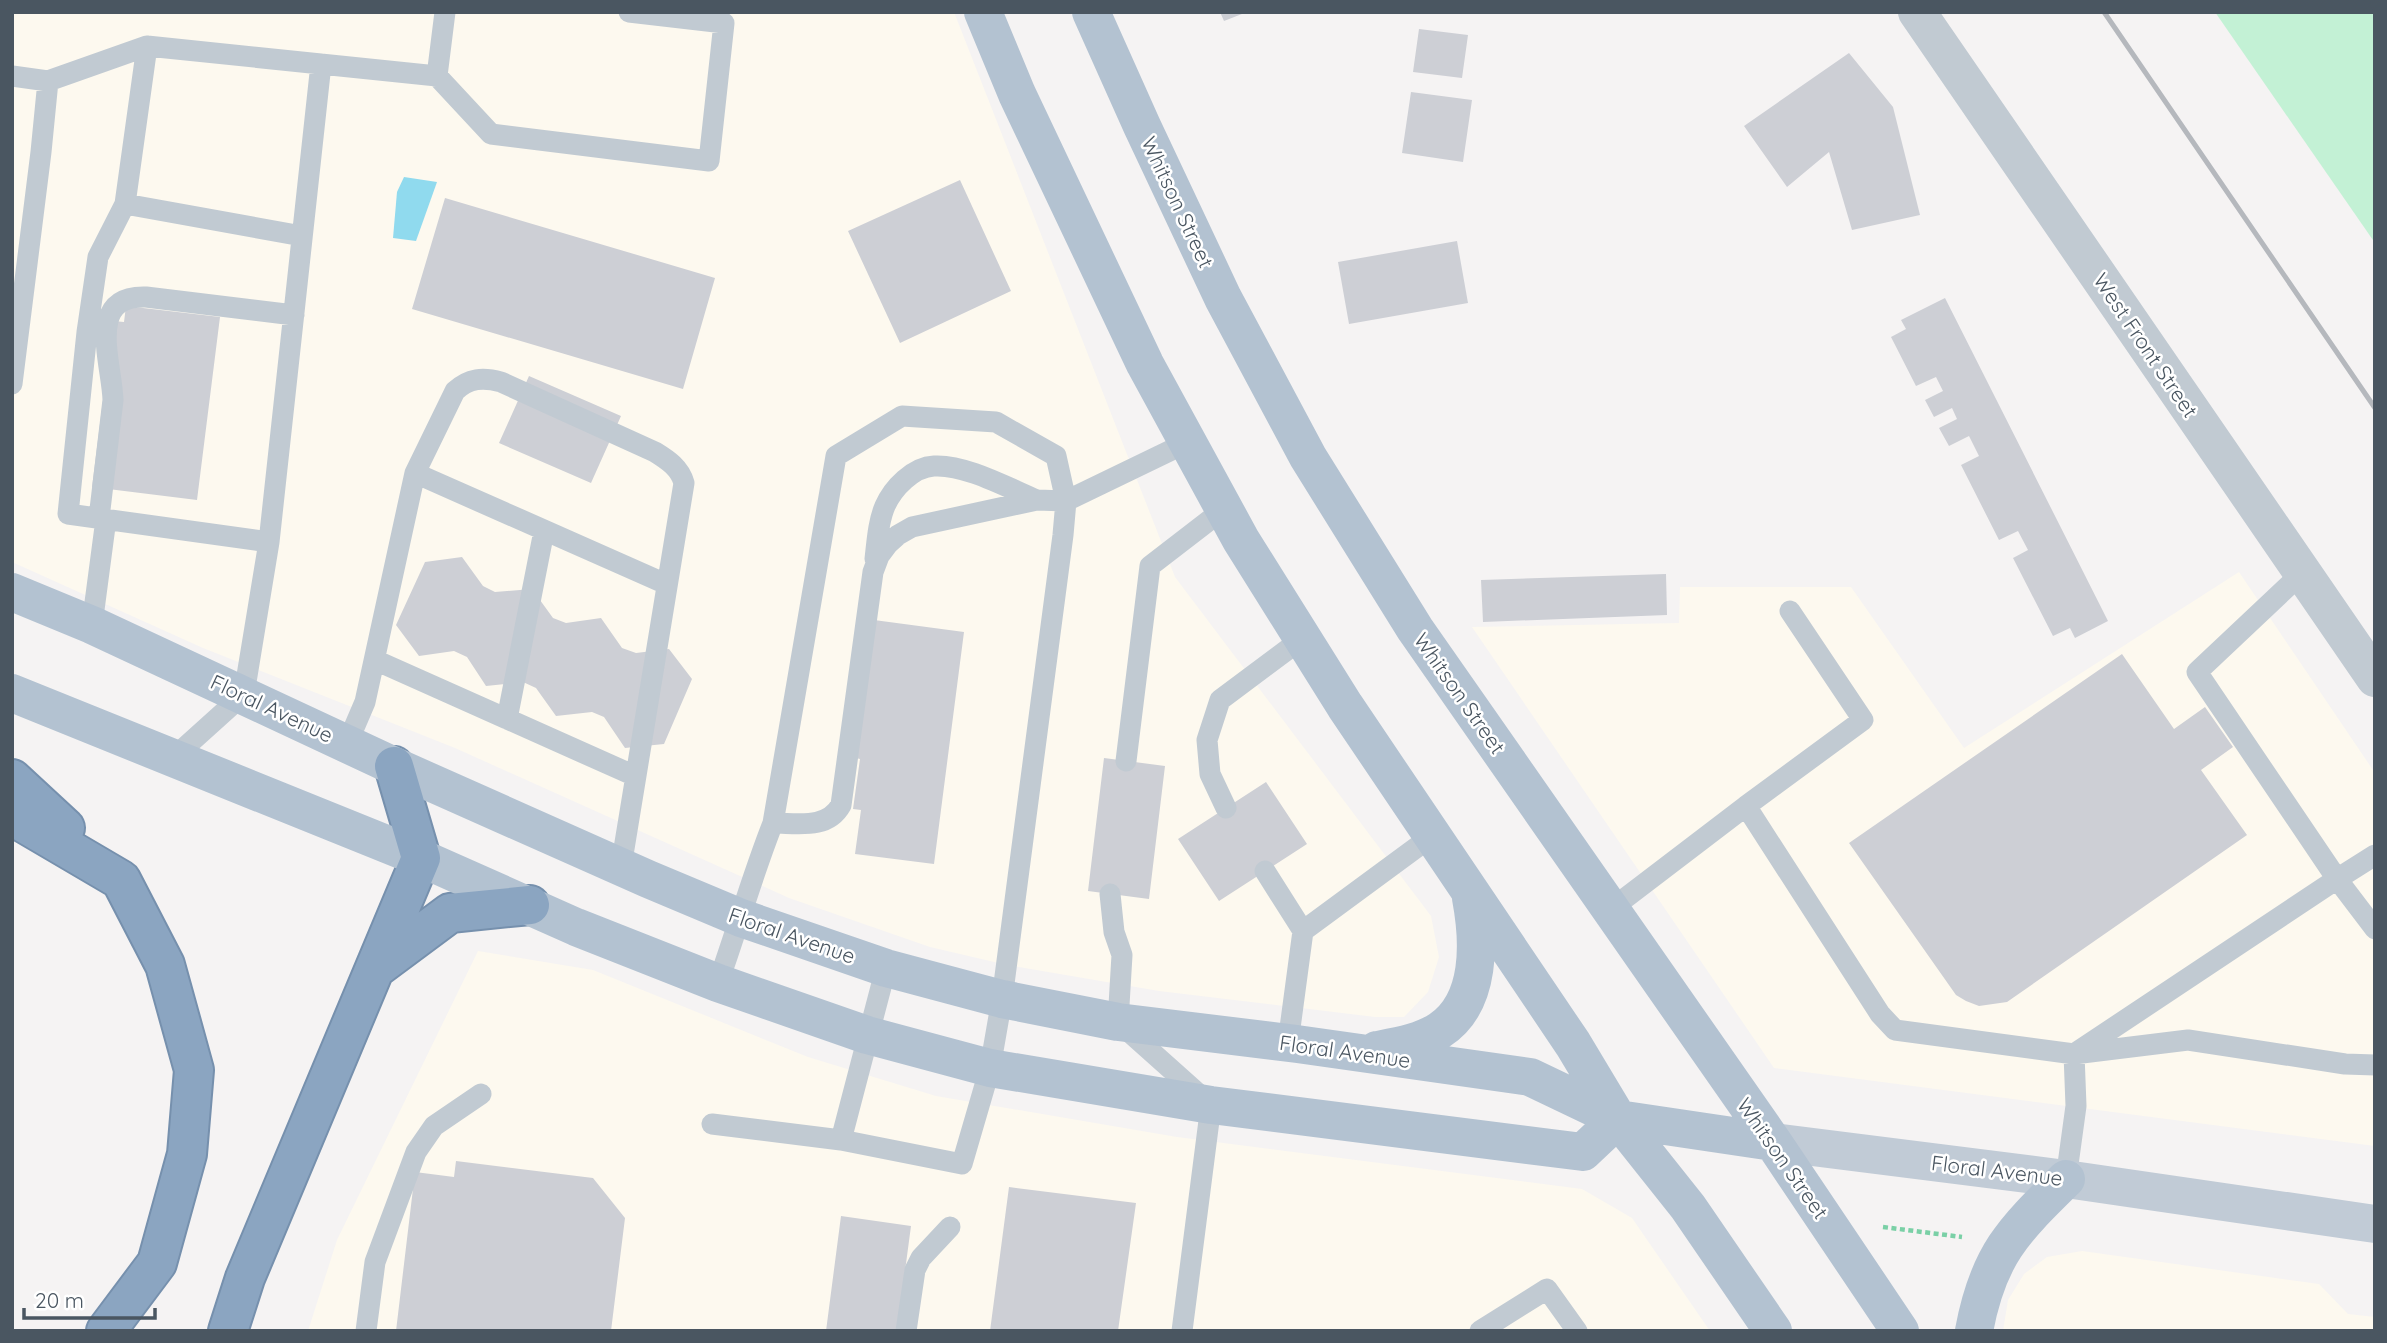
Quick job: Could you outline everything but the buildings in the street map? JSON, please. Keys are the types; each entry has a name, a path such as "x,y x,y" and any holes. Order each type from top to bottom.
{"highway":[{"path":"228,1331 245,1278 421,858 394,766"},
{"path":"12,779 121,880 165,965 194,1070 187,1154 157,1263 106,1331"},
{"path":"12,816 121,880"},
{"path":"376,968 450,913 530,905"}],"main road":[{"path":"983,12 1074,218 1145,364 1224,509 1303,638 1469,893 1573,1044 1618,1119 1688,1207 1773,1331"},
{"name":"Whitson Street","path":"1091,12 1223,298 1308,457 1415,629 1773,1142 1900,1331"},
{"name":"Floral Avenue","path":"12,592 92,625 394,766 621,867 741,918 886,968 1002,999 1118,1022 1530,1077 1618,1119 1773,1142 2066,1179 2375,1224"},
{"path":"12,693 421,858 576,927 718,983 867,1035 990,1068 1211,1105 1583,1152 1618,1119"},
{"path":"1359,1053 1418,1040 1440,1031 1461,1006 1468,992 1476,957 1475,921 1469,893"},
{"path":"1974,1331 1985,1283 1999,1253 2014,1232 2066,1179"}],"street":[{"name":"West Front Street","path":"1917,12 2375,678"}],"lane":[{"path":"438,76 445,12"},
{"path":"12,76 48,81 146,46 438,76 491,134 709,161 724,23 629,12"},
{"path":"146,46 125,204 98,257 87,332 68,514 269,542"},
{"path":"173,758 244,694 269,542 321,64"},
{"path":"12,384 48,81"},
{"path":"125,204 303,236"},
{"path":"92,625 113,400 104,341 113,309 130,296 146,296 294,315"},
{"path":"346,744 365,702 415,473 455,391 463,384 480,378 501,382 655,452 682,475 684,492 666,584 621,867"},
{"path":"712,1124 841,1140 962,1164 990,1068 1002,999 1066,501 1056,456 996,422 902,416 836,456 773,823 754,871 718,983"},
{"path":"873,572 879,556 888,544 912,527 1037,500 1066,501 1188,442"},
{"path":"773,823 818,823 835,815 841,805 880,524 885,506 905,480 919,470 933,466 951,468 1037,500"},
{"path":"415,473 666,584"},
{"path":"1126,761 1150,566 1224,509"},
{"path":"507,719 544,531"},
{"path":"2302,573 2197,672 2337,879 2375,929"},
{"path":"1611,909 1863,720 1790,611"},
{"path":"1226,808 1210,774 1207,740 1220,700 1303,638"},
{"path":"374,660 635,776"},
{"path":"1746,806 1880,1014 1895,1030 2074,1055 2188,1040 2345,1064 2375,1065"},
{"path":"1303,931 1432,836"},
{"path":"2074,1055 2375,855"},
{"path":"1265,871 1303,931 1288,1043"},
{"path":"1110,894 1114,932 1122,955 1118,1022 1211,1105 1182,1331"},
{"path":"841,1140 886,968"},
{"path":"2066,1179 2076,1107 2074,1055"},
{"path":"366,1331 375,1262 416,1152 434,1126 481,1094"},
{"path":"906,1331 915,1270 921,1258 950,1227"},
{"path":"1480,1331 1547,1289 1577,1331"}],"path":[{"path":"1883,1227 1972,1238"}],"shaded area":[{"path":"12,12 954,12 1175,577 1431,916 1439,957 1428,992 1404,1017 1375,1017 1159,991 1007,965 930,947 789,898 455,748 203,648 12,562"},
{"path":"2239,572 2375,773 2375,1146 1774,1068 1472,627 1679,623 1680,587 1851,587 1964,748"},
{"path":"478,951 593,970 808,1057 936,1096 1177,1137 1582,1189 1632,1218 1710,1331 308,1331 337,1240"},
{"path":"2082,1251 2319,1284 2348,1314 2375,1317 2375,1331 2003,1331 2008,1300 2024,1274 2047,1257"}],"green space":[{"path":"2215,12 2375,12 2375,243"}],"water":[{"path":"404,177 437,182 416,241 393,238 397,192"}],"railway":[{"path":"2104,12 2375,408"}]}
